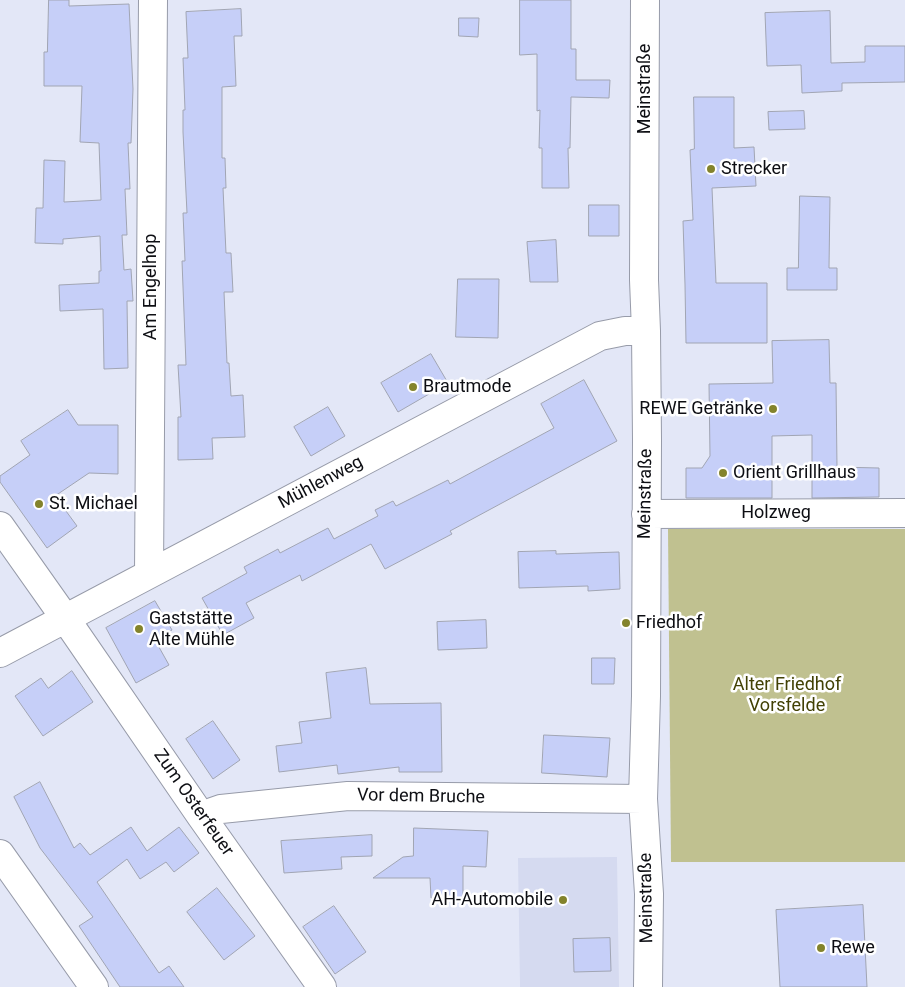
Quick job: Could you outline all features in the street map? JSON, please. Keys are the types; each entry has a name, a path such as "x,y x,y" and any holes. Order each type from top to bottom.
{"street":[{"name":"Am Engelhop","path":"149,573 153,0"},
{"name":"Meinstraße","path":"645,0 646,696 643,799 649,894 648,987"},
{"name":"Mühlenweg","path":"0,653 600,336 625,331 646,331"},
{"name":"Holzweg","path":"646,514 905,513"},
{"name":"Zum Osterfeuer","path":"0,526 322,987"},
{"name":"Vor dem Bruche","path":"201,816 222,809 348,796 643,799"},
{"path":"0,854 94,987"}],"shaded area":[{"path":"617,857 619,987 520,987 518,858"}],"green space":[{"name":"Alter Friedhof Vorsfelde","path":"668,529 905,529 905,862 671,862"}],"building":[{"path":"49,0 69,0 69,6 129,4 133,89 131,143 128,143 130,189 125,189 127,235 122,235 124,270 131,269 133,301 127,301 128,368 104,369 103,309 60,311 59,285 99,283 99,271 101,271 100,236 63,239 63,244 35,243 36,208 43,208 44,160 65,161 64,202 101,200 99,143 80,142 82,86 44,86 44,52 47,52"},
{"path":"520,0 571,0 571,49 576,49 576,80 610,80 609,98 571,97 570,148 568,148 569,188 542,188 542,148 539,148 540,110 537,111 537,54 520,55"},
{"path":"241,9 242,36 234,36 236,86 222,87 222,158 225,158 226,188 223,188 226,253 231,253 233,292 224,292 227,363 229,363 231,396 243,395 245,437 212,438 213,459 178,460 178,417 181,417 178,365 186,365 182,261 185,261 183,213 187,213 183,132 183,110 185,110 183,58 188,58 186,12"},
{"path":"830,11 831,63 865,62 865,46 905,46 905,82 842,83 842,91 802,93 801,65 767,66 765,13"},
{"path":"459,18 479,18 478,37 459,36"},
{"path":"694,97 734,97 734,148 754,147 756,186 712,188 716,283 767,283 767,343 686,343 683,221 693,220 690,150 694,149"},
{"path":"804,111 805,129 769,130 768,112"},
{"path":"800,196 830,197 829,268 837,268 837,290 787,290 787,268 798,268"},
{"path":"589,205 619,205 619,236 589,236"},
{"path":"556,240 558,282 530,282 527,242"},
{"path":"458,279 499,279 498,338 456,337"},
{"path":"829,340 830,383 836,383 837,467 879,468 879,497 812,498 812,435 772,436 772,498 686,498 686,468 702,468 710,456 709,384 773,383 772,341"},
{"path":"431,354 448,383 398,412 381,383"},
{"path":"584,380 617,441 450,531 452,534 385,569 371,544 302,581 300,575 246,603 254,618 223,635 202,598 247,573 244,567 278,549 280,553 328,528 334,539 378,516 375,510 393,501 396,506 448,480 450,484 554,428 541,404"},
{"path":"328,407 345,436 311,456 294,427"},
{"path":"68,410 78,425 118,425 118,474 89,473 55,496 77,526 47,548 0,482 0,476 30,455 21,441"},
{"path":"556,551 556,554 619,552 620,589 588,591 588,586 519,588 518,552"},
{"name":"Gaststätte Alte Mühle","path":"155,601 172,630 155,640 169,665 136,683 106,628"},
{"path":"486,620 487,648 438,650 437,622"},
{"path":"592,658 615,658 614,684 592,684"},
{"path":"366,668 370,704 441,703 442,772 399,772 399,767 338,774 337,765 279,772 276,746 302,743 299,722 331,718 326,673"},
{"path":"72,671 93,702 43,736 15,696 41,678 48,688"},
{"path":"213,721 240,760 213,779 186,739"},
{"path":"544,735 610,738 607,777 542,773"},
{"path":"40,782 74,848 80,843 90,855 131,827 147,851 179,827 199,853 174,872 166,862 140,879 127,859 97,882 159,973 169,966 184,987 120,987 79,926 93,917 40,848 14,797"},
{"path":"414,828 488,831 486,867 463,866 463,898 431,898 430,878 373,878 403,857 413,856"},
{"path":"372,835 372,856 341,857 342,869 284,873 281,841"},
{"path":"217,888 255,936 224,960 187,912"},
{"name":"Rewe","path":"863,905 867,987 780,987 776,910"},
{"path":"334,906 366,952 335,974 303,927"},
{"path":"610,938 611,971 574,972 573,939"}],"place":[{"name":"Strecker","path":"711,169"},
{"name":"Brautmode","path":"413,387"},
{"name":"REWE Getränke","path":"773,409"},
{"name":"Orient Grillhaus","path":"723,473"},
{"name":"St. Michael","path":"39,504"},
{"name":"Friedhof","path":"626,623"},
{"name":"Gaststätte Alte Mühle","path":"139,629"},
{"name":"AH-Automobile","path":"563,900"},
{"name":"Rewe","path":"821,948"}]}
